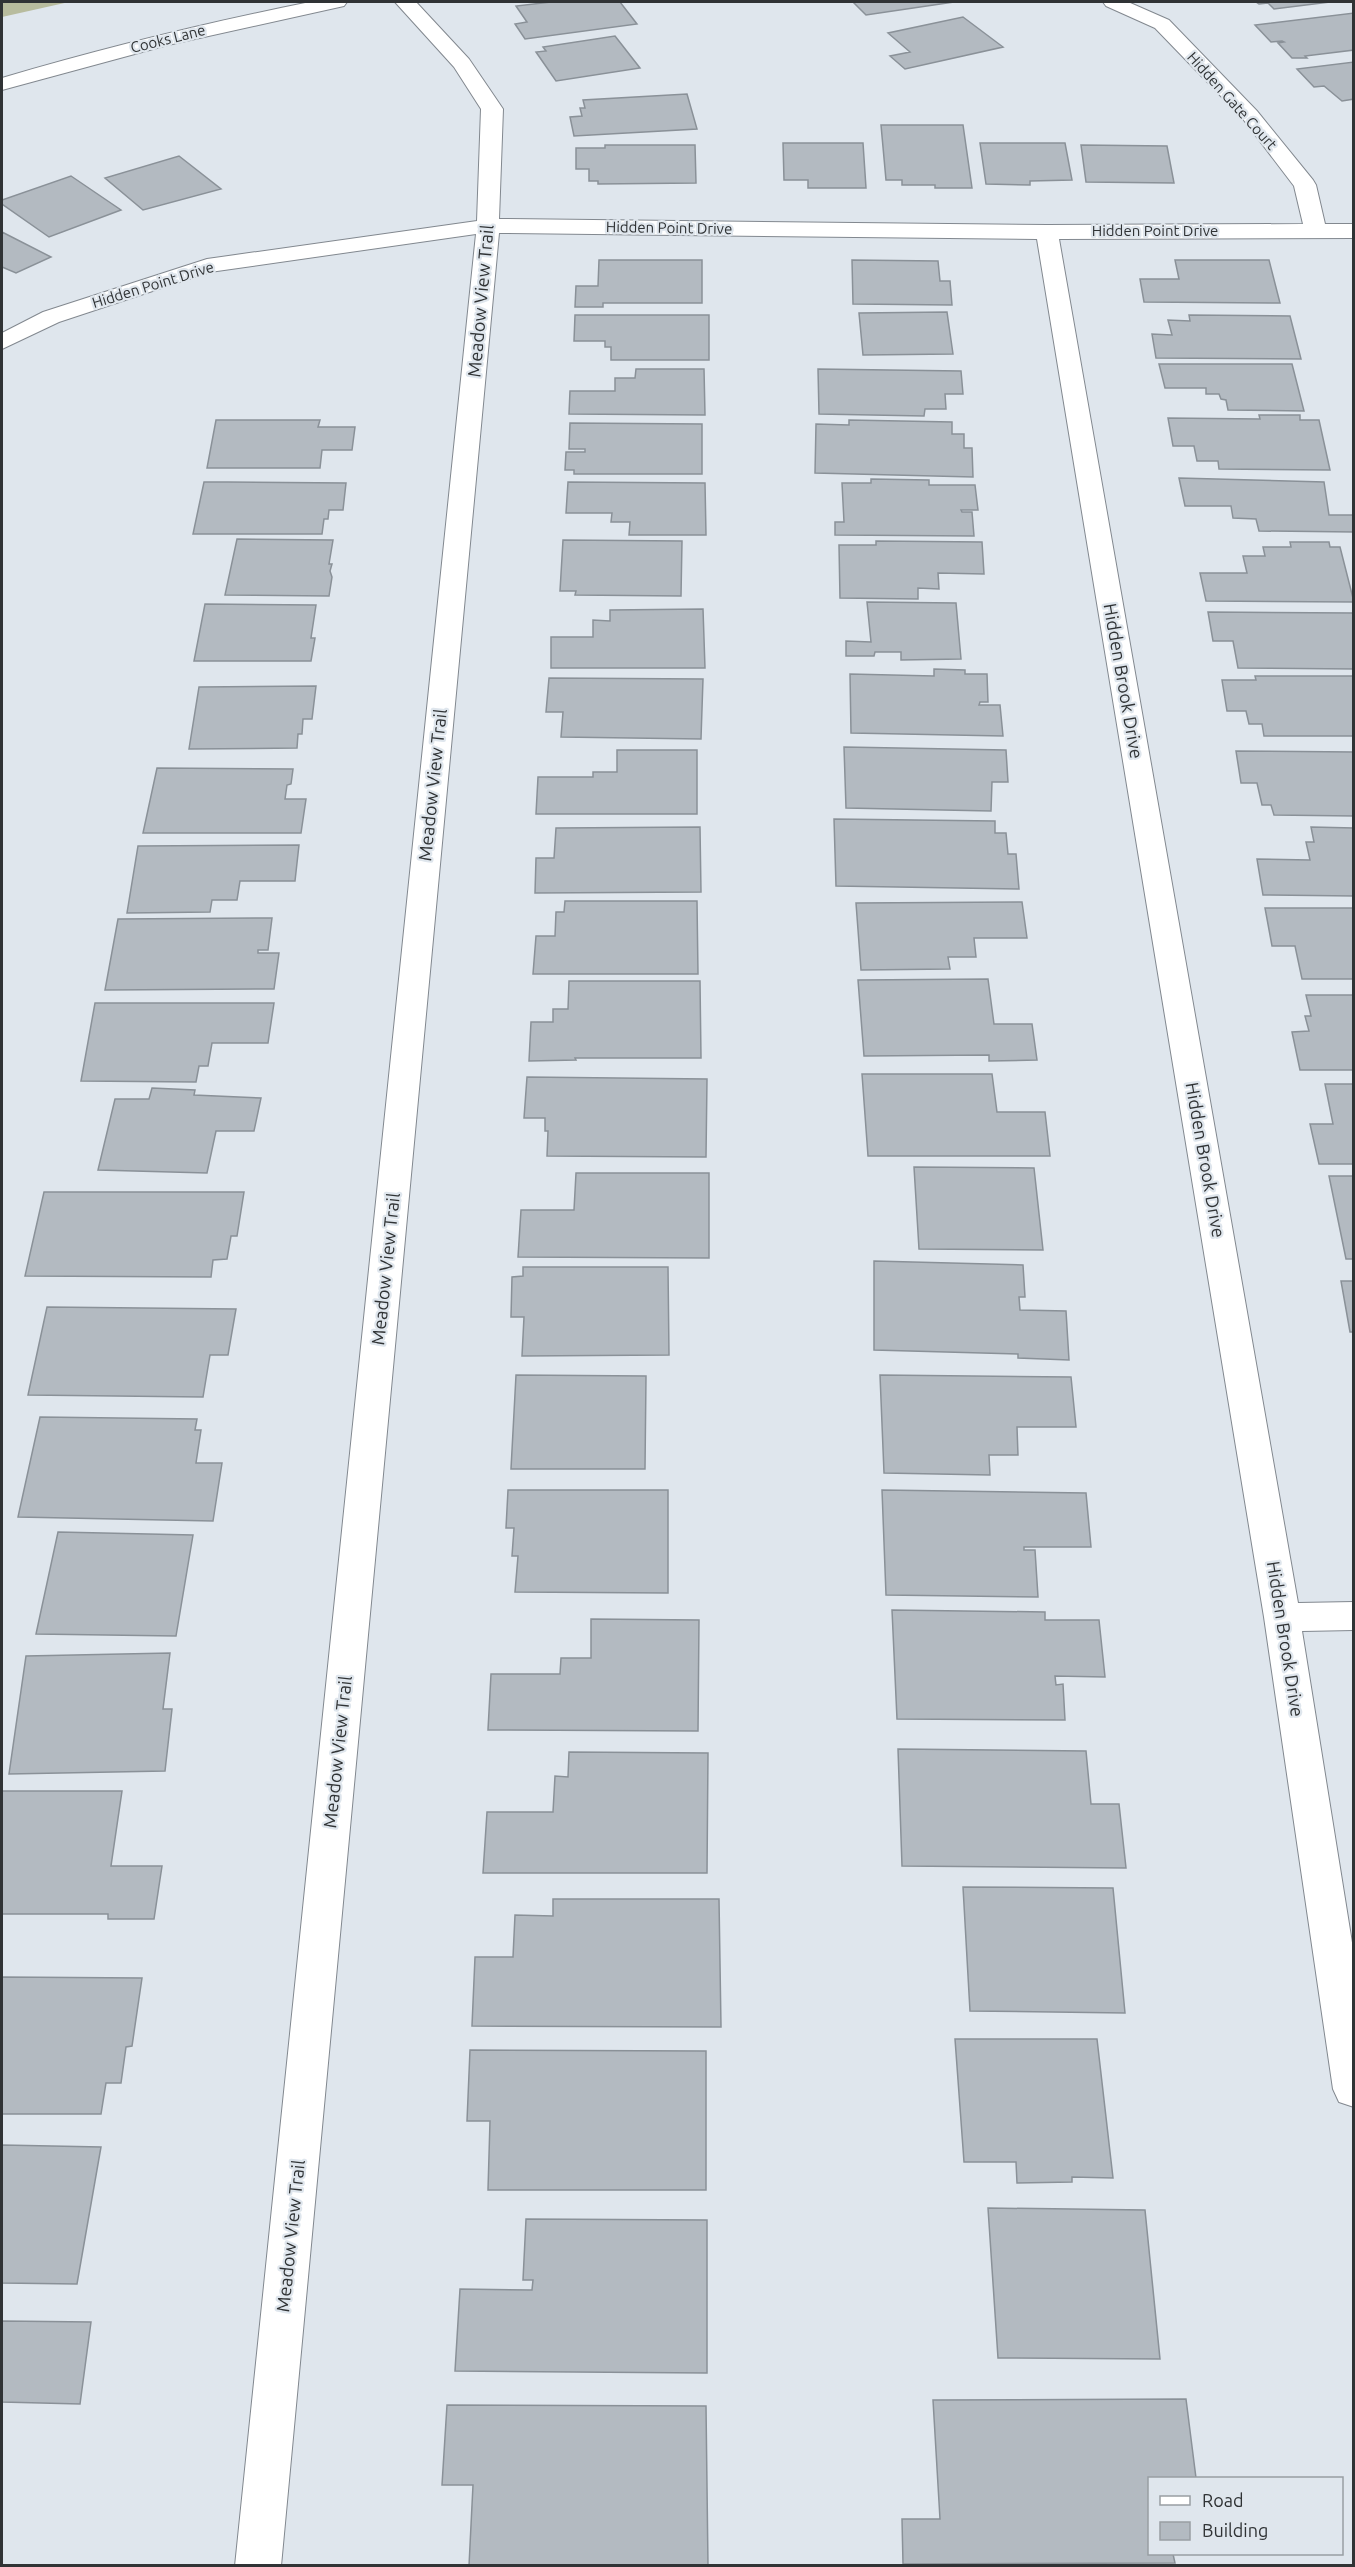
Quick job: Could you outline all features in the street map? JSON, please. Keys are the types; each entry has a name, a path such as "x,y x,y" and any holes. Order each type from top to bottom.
{"street":[{"name":"Cooks Lane","path":"2,84 78,61 200,30 337,2"},
{"name":"Meadow View Trail","path":"258,2565 488,226 492,109 462,63 405,2"},
{"name":"Hidden Gate Court","path":"1113,2 1162,24 1250,115 1305,185 1315,230"},
{"name":"Hidden Point Drive","path":"2,342 51,317 207,266 488,226 1047,232 1353,231"},
{"name":"Hidden Brook Drive","path":"1047,232 1282,1617 1353,2089"},
{"path":"1282,1617 1353,1616"}],"green space":[{"path":"2,2 69,2 2,17"}],"building":[{"path":"551,2 620,2 637,24 525,39 515,24 527,22 516,6"},
{"path":"853,2 954,2 866,15"},
{"path":"1256,2 1330,2 1274,9 1268,3"},
{"path":"1354,13 1354,50 1305,56 1307,58 1292,58 1278,43 1284,42 1271,42 1255,25"},
{"path":"963,17 1003,47 905,69 890,56 910,52 888,33"},
{"path":"615,36 640,68 556,81 536,52 546,51 543,47"},
{"path":"1354,62 1354,99 1342,101 1324,86 1314,87 1297,69"},
{"path":"687,94 697,129 574,136 570,117 582,116 580,108 585,108 583,100"},
{"path":"881,125 963,125 972,188 902,185 902,180 886,180"},
{"path":"783,143 863,143 866,188 808,188 808,180 784,180"},
{"path":"980,143 1065,143 1072,180 1030,181 1030,185 986,184"},
{"path":"605,145 695,145 696,183 598,184 598,181 589,181 589,169 576,169 576,148 605,148"},
{"path":"1081,145 1167,146 1174,183 1086,182"},
{"path":"179,156 221,189 143,210 105,178"},
{"path":"71,176 121,210 49,237 2,204 2,200"},
{"path":"2,232 51,257 16,273 2,267"},
{"path":"599,260 702,260 702,303 603,303 603,307 575,307 576,286 598,286"},
{"path":"852,260 938,261 940,281 950,281 952,305 853,304"},
{"path":"1175,260 1269,260 1280,303 1144,302 1140,279 1179,279"},
{"path":"947,312 953,354 863,355 859,313"},
{"path":"575,315 709,315 709,360 611,360 611,347 605,347 605,341 574,341"},
{"path":"1189,315 1290,316 1301,359 1156,358 1152,334 1172,335 1168,320 1190,321"},
{"path":"1159,364 1292,364 1304,411 1228,410 1226,400 1221,399 1219,394 1206,394 1206,388 1165,388"},
{"path":"636,369 704,369 705,415 569,414 570,391 615,391 615,378 635,378"},
{"path":"818,369 961,371 963,394 945,394 946,409 925,409 924,416 819,414"},
{"path":"1259,415 1300,415 1300,420 1319,420 1330,470 1219,469 1218,461 1197,461 1194,446 1173,446 1168,418 1260,419"},
{"path":"216,420 320,420 318,427 355,427 352,450 322,450 320,468 207,468"},
{"path":"849,420 952,422 952,434 964,434 964,448 972,448 973,477 815,473 816,424 849,425"},
{"path":"570,423 702,424 702,474 574,474 574,470 565,470 566,452 585,452 585,449 569,449"},
{"path":"1179,478 1324,482 1329,515 1354,515 1354,532 1259,531 1256,519 1233,518 1231,506 1185,506"},
{"path":"871,479 929,480 929,485 975,485 978,510 961,510 972,512 974,536 835,535 835,522 844,522 842,483 871,483"},
{"path":"204,482 346,483 343,510 329,510 328,519 324,519 322,534 193,534"},
{"path":"568,482 705,483 706,535 629,535 630,522 611,522 612,513 566,513"},
{"path":"237,539 333,540 329,564 332,564 330,571 332,577 329,596 225,595"},
{"path":"563,540 682,541 681,596 575,595 576,591 560,591"},
{"path":"876,541 982,542 984,574 938,573 939,589 918,588 918,599 840,598 839,545 876,545"},
{"path":"1290,542 1329,542 1330,547 1340,547 1354,602 1206,601 1200,573 1247,573 1243,556 1265,556 1263,547 1291,547"},
{"path":"867,602 956,603 961,659 901,660 901,652 875,652 874,656 846,656 846,641 871,642"},
{"path":"205,604 316,605 311,638 315,638 311,661 194,661"},
{"path":"703,609 705,668 551,668 551,637 593,637 593,620 610,621 610,610"},
{"path":"1208,612 1354,613 1354,669 1238,668 1233,641 1213,641"},
{"path":"934,669 965,670 965,674 987,674 988,702 980,702 979,705 1000,705 1003,736 851,733 850,674 934,676"},
{"path":"1255,676 1354,676 1354,736 1264,736 1262,724 1249,724 1246,711 1227,711 1222,680 1256,680"},
{"path":"549,678 703,679 701,739 561,737 563,712 546,712"},
{"path":"316,686 312,719 303,719 302,734 298,734 297,748 189,749 199,687"},
{"path":"844,747 1006,750 1008,782 992,782 991,811 846,808"},
{"path":"617,750 697,750 697,814 536,814 538,777 593,777 593,772 617,772"},
{"path":"1236,751 1354,752 1354,816 1274,815 1271,805 1262,805 1257,783 1241,783"},
{"path":"157,768 293,769 291,784 287,785 285,799 306,799 301,833 143,833"},
{"path":"834,819 995,821 995,833 1006,833 1008,854 1016,854 1019,889 836,886"},
{"path":"700,827 701,892 535,893 536,858 554,858 556,828"},
{"path":"1311,827 1354,828 1354,896 1263,895 1257,859 1310,860 1306,842 1314,842"},
{"path":"299,845 295,881 240,881 237,900 212,900 210,912 127,913 138,846"},
{"path":"565,901 697,901 698,974 533,974 536,936 555,936 556,912 564,912"},
{"path":"1022,902 1027,938 974,938 976,957 948,957 950,969 861,970 856,903"},
{"path":"1265,908 1354,908 1354,979 1302,979 1295,946 1272,946"},
{"path":"272,918 268,950 258,950 258,953 279,953 274,989 105,990 118,919"},
{"path":"988,979 994,1024 1032,1024 1037,1060 989,1061 989,1055 864,1056 858,980"},
{"path":"569,981 700,981 701,1058 575,1058 576,1060 529,1061 531,1022 553,1022 553,1009 568,1009"},
{"path":"1306,995 1354,995 1354,1070 1300,1070 1292,1032 1309,1031 1305,1016 1311,1016"},
{"path":"95,1003 274,1003 268,1043 212,1043 208,1066 199,1066 196,1082 81,1081"},
{"path":"862,1074 992,1074 997,1112 1045,1112 1050,1156 868,1156"},
{"path":"527,1077 707,1079 706,1157 547,1156 548,1131 545,1131 545,1118 524,1118"},
{"path":"1325,1084 1354,1084 1354,1164 1319,1164 1310,1124 1333,1124"},
{"path":"152,1088 195,1090 194,1095 261,1098 254,1131 216,1131 207,1173 98,1170 115,1099 149,1099"},
{"path":"914,1167 1034,1168 1043,1250 919,1249"},
{"path":"576,1173 709,1173 709,1258 518,1257 521,1210 574,1210"},
{"path":"1329,1176 1354,1176 1354,1259 1346,1259"},
{"path":"44,1192 244,1192 237,1236 231,1236 227,1259 213,1260 211,1277 25,1276"},
{"path":"874,1261 1023,1265 1025,1297 1019,1297 1020,1310 1066,1311 1069,1360 1018,1358 1018,1354 874,1350"},
{"path":"523,1267 668,1267 669,1355 522,1356 524,1317 511,1317 512,1277 523,1276"},
{"path":"1341,1281 1354,1281 1354,1332 1350,1332"},
{"path":"47,1307 236,1309 228,1355 210,1355 203,1397 28,1395"},
{"path":"516,1375 646,1376 645,1469 511,1469"},
{"path":"880,1375 1071,1377 1076,1427 1017,1427 1018,1455 989,1455 990,1475 884,1473"},
{"path":"40,1417 197,1419 195,1430 201,1430 196,1463 222,1463 213,1521 18,1517"},
{"path":"508,1490 668,1490 668,1593 515,1592 518,1556 512,1556 514,1528 506,1528"},
{"path":"882,1490 1086,1493 1091,1547 1024,1547 1024,1550 1035,1550 1038,1597 886,1595"},
{"path":"58,1532 193,1535 176,1636 36,1634"},
{"path":"892,1610 1045,1612 1045,1620 1099,1620 1105,1677 1055,1676 1056,1685 1063,1684 1065,1720 897,1719"},
{"path":"591,1619 699,1620 698,1731 488,1730 491,1674 560,1674 561,1658 591,1658"},
{"path":"170,1653 163,1709 172,1709 165,1771 9,1774 26,1656"},
{"path":"898,1749 1086,1751 1091,1804 1119,1804 1126,1868 902,1866"},
{"path":"569,1752 708,1753 707,1873 483,1873 487,1812 553,1812 555,1776 568,1777"},
{"path":"2,1791 122,1791 111,1866 162,1866 154,1919 108,1919 108,1914 2,1914"},
{"path":"963,1887 1113,1888 1125,2013 970,2011"},
{"path":"553,1899 719,1899 721,2027 472,2026 475,1957 513,1957 515,1915 553,1916"},
{"path":"2,1977 142,1978 132,2046 126,2047 121,2083 106,2083 101,2114 2,2114"},
{"path":"955,2039 1097,2039 1113,2178 1072,2177 1072,2182 1017,2183 1016,2162 964,2162"},
{"path":"470,2050 706,2051 706,2190 488,2190 490,2121 467,2121"},
{"path":"2,2145 101,2147 77,2284 2,2283"},
{"path":"988,2208 1145,2210 1160,2359 998,2358"},
{"path":"526,2219 707,2220 707,2373 455,2371 460,2289 532,2290 533,2280 523,2280"},
{"path":"2,2321 91,2322 80,2404 2,2402"},
{"path":"1186,2399 1196,2477 1148,2477 1148,2555 1173,2555 1175,2563 903,2564 902,2519 940,2519 933,2400"},
{"path":"447,2405 706,2406 708,2566 469,2566 473,2485 442,2485"}]}
